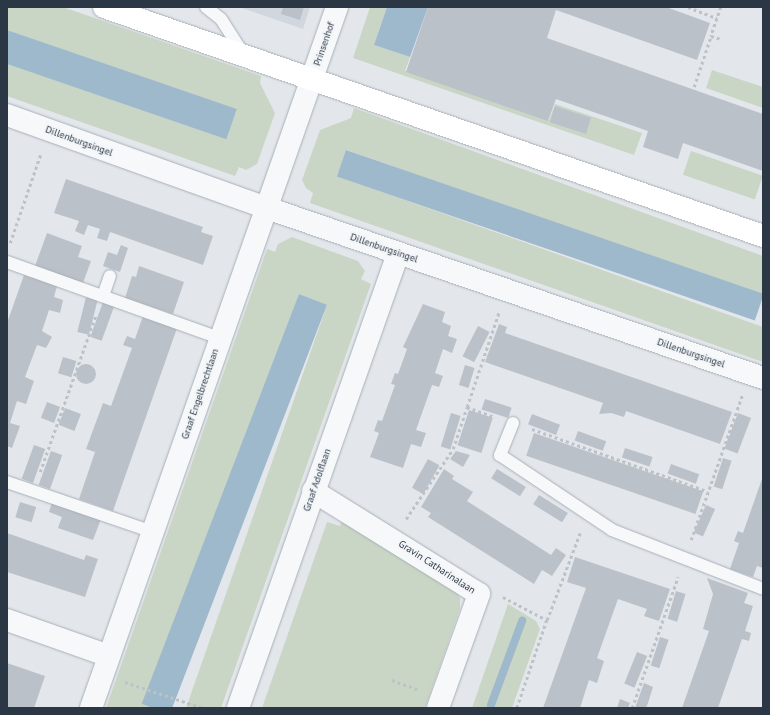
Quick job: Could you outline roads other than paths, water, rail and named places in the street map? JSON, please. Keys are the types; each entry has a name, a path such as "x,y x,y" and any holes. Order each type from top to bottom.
{"street":[{"path":"104,7 763,236"},
{"name":"Prinsenhof","path":"311,80 337,7"},
{"name":"Graaf Engelbrechtlaan","path":"91,708 311,80"},
{"name":"Dillenburgsingel","path":"7,115 267,208 763,378"},
{"name":"Graaf Adolflaan","path":"238,708 313,490 398,253"},
{"name":"Gravin Catharinalaan","path":"313,490 479,594 438,708"},
{"path":"7,620 109,656"}],"lane":[{"path":"206,7 221,19 246,57"},
{"path":"7,262 220,338"},
{"path":"103,296 110,276"},
{"path":"513,423 500,456 612,530 763,589"},
{"path":"7,482 152,532"}],"water":[{"path":"387,7 428,7 410,57 374,45"},
{"path":"7,30 237,109 226,139 7,64"},
{"path":"346,150 763,294 755,320 337,176"},
{"path":"299,294 327,305 172,708 153,708 142,704"}],"waterway":[{"path":"491,705 522,621"}]}
